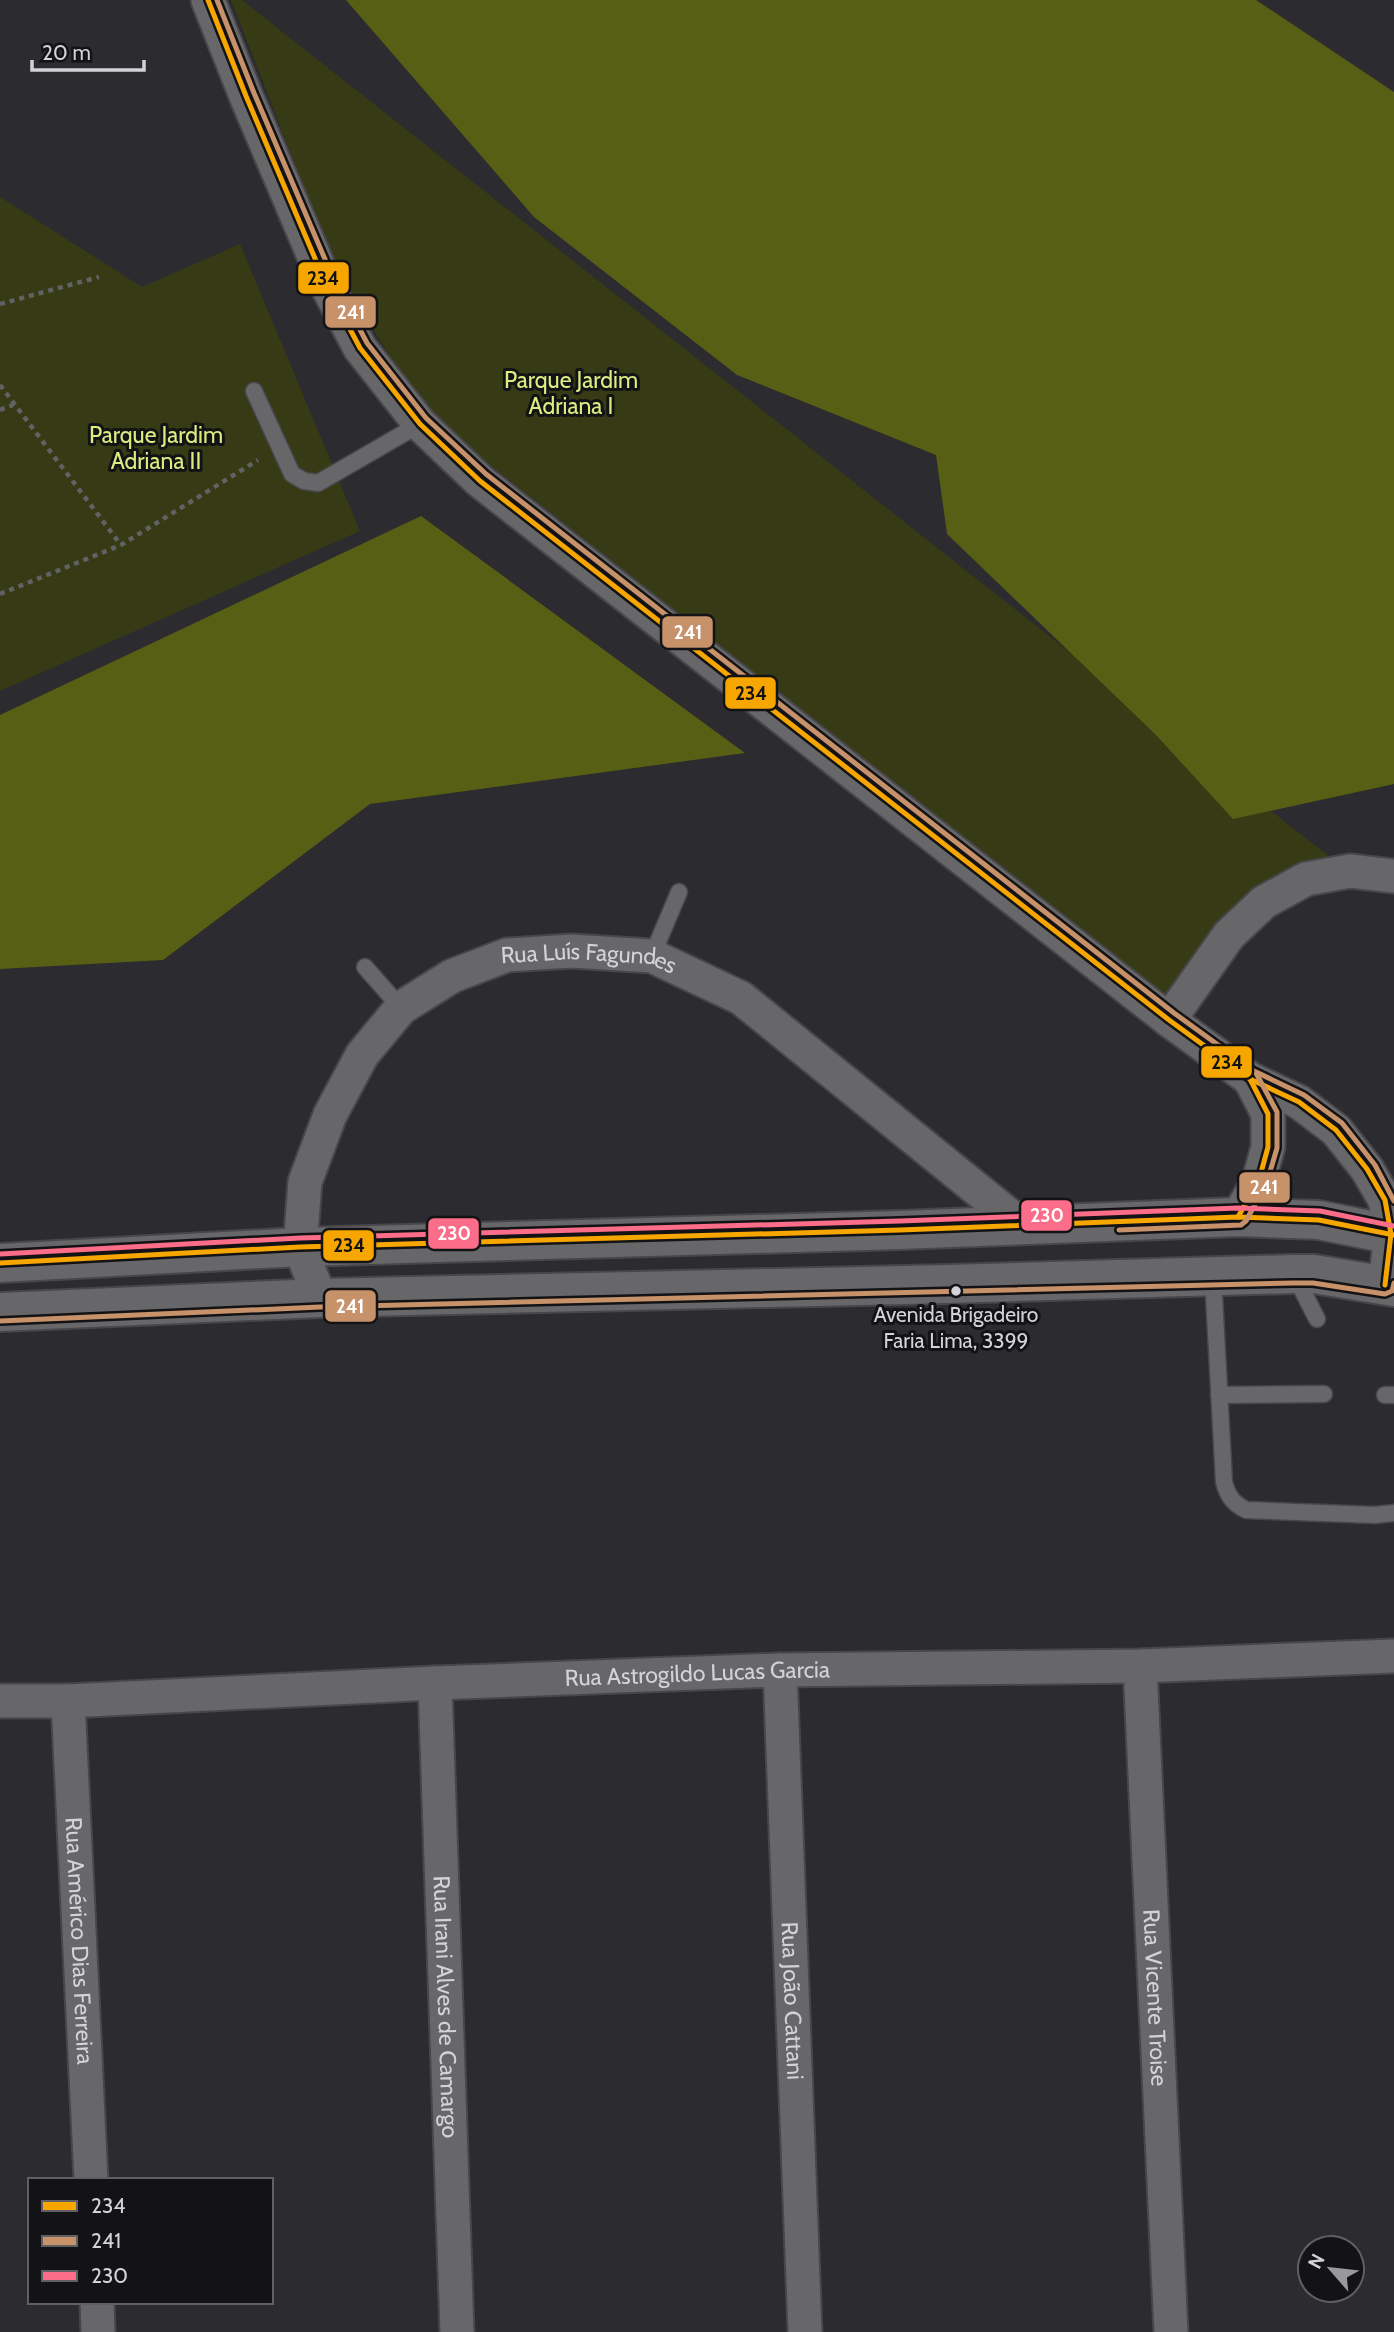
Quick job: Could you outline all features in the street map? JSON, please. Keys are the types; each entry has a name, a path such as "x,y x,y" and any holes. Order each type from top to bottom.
{"main road":[{"path":"0,1263 300,1247 900,1230 1238,1217 1319,1220 1393,1235"},
{"path":"0,1312 320,1298 1293,1273 1389,1286"}],"street":[{"path":"208,0 246,96 331,293 359,348 420,424 480,481 1169,1020 1250,1079 1299,1102 1336,1130 1367,1169 1385,1200 1393,1235 1389,1286"},
{"path":"1169,1020 1229,935 1264,902 1306,879 1350,871 1394,876"},
{"name":"Rua Luís Fagundes","path":"320,1298 300,1247 305,1182 330,1115 362,1055 401,1008 452,976 507,955 570,951 652,956 741,998 1020,1224"},
{"path":"1238,1217 1259,1180 1268,1147 1268,1114 1250,1079"},
{"name":"Rua Astrogildo Lucas Garcia","path":"0,1701 780,1670 1140,1666 1394,1656"},
{"name":"Rua Vicente Troise","path":"1140,1666 1171,2332"},
{"name":"Rua João Cattani","path":"780,1670 804,2332"},
{"name":"Rua Irani Alves de Camargo","path":"435,1683 457,2332"},
{"name":"Rua Américo Dias Ferreira","path":"68,1700 91,2178"},
{"path":"97,2304 98,2332"}],"lane":[{"path":"254,391 292,474 304,481 318,483 420,424"},
{"path":"652,956 679,892"},
{"path":"365,967 401,1008"},
{"path":"1293,1273 1317,1319"},
{"path":"1213,1277 1224,1482 1227,1495 1235,1504 1246,1510 1375,1515 1394,1513"},
{"path":"1219,1395 1324,1394"}],"path":[{"path":"0,304 99,277"},
{"path":"0,385 121,545"},
{"path":"0,410 13,405"},
{"path":"0,594 121,545 280,447"}],"green space":[{"name":"Parque Jardim Adriana I","path":"231,0 242,0 1336,862 1166,997 429,417 338,275"},
{"path":"346,0 1256,0 1394,92 1394,784 1233,819 1156,735 947,534 936,455 737,375 534,217"},
{"name":"Parque Jardim Adriana II","path":"0,197 142,287 240,244 360,531 0,691"},
{"path":"421,516 745,753 370,804 163,960 0,969 0,715"}],"transit line":[{"name":"234","path":"208,0 325,282 360,348 420,424 480,481 1169,1020 1250,1079 1299,1102 1336,1130 1367,1169 1385,1200 1391,1234 1385,1285"},
{"name":"241","path":"217,0 333,278 367,343 426,418 486,474 1174,1013 1254,1071 1304,1095 1342,1123 1375,1165 1394,1201"},
{"name":"241","path":"1119,1230 1241,1225 1246,1221 1267,1182 1277,1148 1277,1112 1256,1073 1220,1046"},
{"name":"234","path":"1215,1053 1250,1079 1268,1114 1268,1147 1259,1180 1238,1217"},
{"name":"230","path":"0,1254 300,1238 900,1221 1238,1208 1320,1211 1394,1226"},
{"name":"234","path":"0,1263 300,1247 900,1230 1238,1217 1319,1220 1394,1235"},
{"name":"241","path":"0,1321 320,1307 1293,1283 1313,1283 1385,1294 1392,1291 1394,1283"}],"place":[{"name":"Avenida Brigadeiro Faria Lima, 3399","path":"956,1291"}]}
